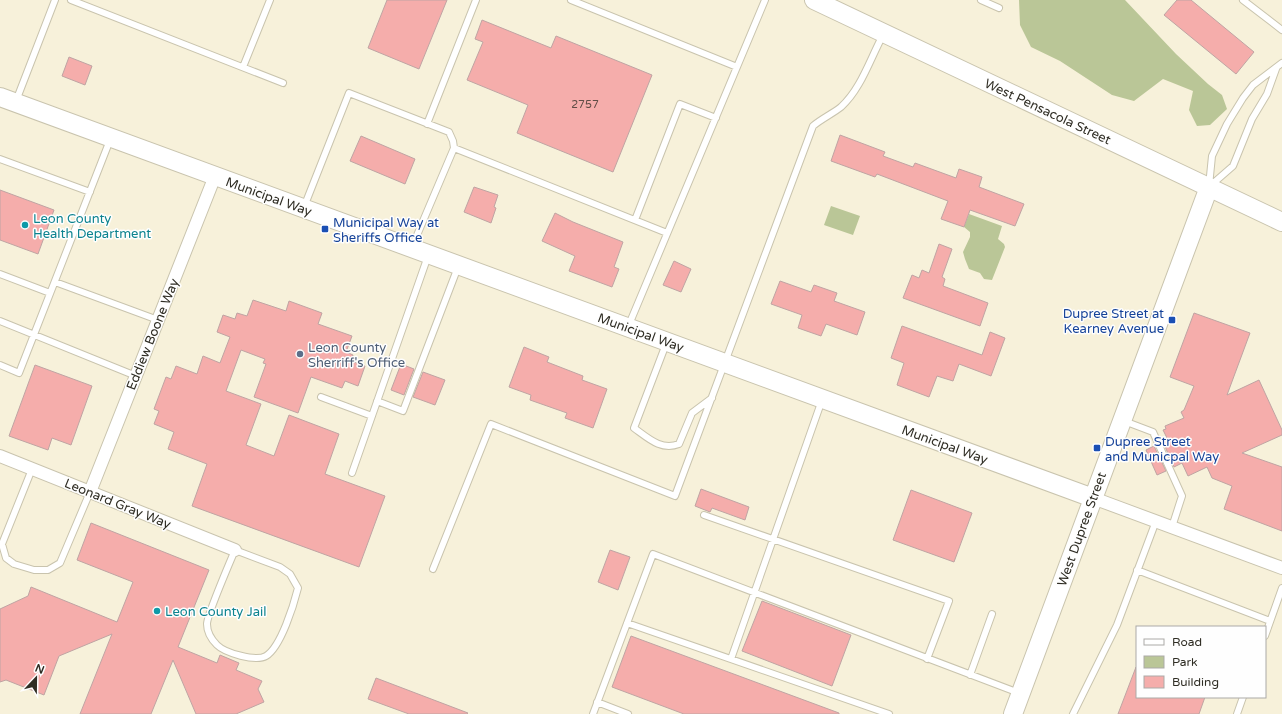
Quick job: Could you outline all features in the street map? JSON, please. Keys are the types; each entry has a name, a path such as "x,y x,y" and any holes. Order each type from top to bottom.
{"street":[{"name":"West Pensacola Street","path":"814,0 839,5 884,33 1282,222"},
{"name":"Municipal Way","path":"8,100 1282,568"},
{"name":"Eddiew Boone Way","path":"90,492 215,176"},
{"name":"West Dupree Street","path":"1013,714 1209,187"},
{"name":"Leonard Gray Way","path":"0,456 235,550"}],"lane":[{"path":"8,100 55,0"},
{"path":"71,0 283,83"},
{"path":"243,67 270,0"},
{"path":"427,124 476,0"},
{"path":"571,0 737,67"},
{"path":"628,328 765,0"},
{"path":"981,0 999,8"},
{"path":"1243,0 1282,30"},
{"path":"433,569 491,424 675,496 726,363 813,126 840,107 849,98 857,86 884,33"},
{"path":"1209,187 1212,156 1227,124 1253,85 1282,64"},
{"path":"1209,187 1233,166 1252,119 1267,94 1276,69"},
{"path":"303,208 349,93 448,132 453,141 454,148 412,248"},
{"path":"635,220 680,104 716,118"},
{"path":"0,365 19,373 111,138"},
{"path":"454,148 667,233"},
{"path":"0,159 90,192"},
{"path":"352,473 429,254"},
{"path":"377,402 403,411 458,265"},
{"path":"0,274 50,293"},
{"path":"55,282 158,320"},
{"path":"0,321 136,376"},
{"path":"667,342 634,428 657,444 668,447 679,444 692,413 712,398"},
{"path":"321,397 372,416"},
{"path":"731,659 822,399"},
{"path":"1122,420 1153,432 1182,496 1172,527"},
{"path":"685,431 698,436"},
{"path":"32,469 2,544 6,558 14,564 34,570 48,570 60,563 90,492"},
{"path":"704,515 949,601 927,659"},
{"path":"1073,714 1117,625 1156,521"},
{"path":"235,550 280,567 290,574 298,588 295,600 279,641 266,656 250,659 219,646 210,636 207,622 235,550"},
{"path":"593,714 653,554 1020,694"},
{"path":"1137,570 1270,621"},
{"path":"1266,633 1282,588"},
{"path":"970,675 992,614"},
{"path":"627,623 889,714"},
{"path":"1238,714 1244,698"},
{"path":"597,702 628,714"}],"green space":[{"path":"1019,0 1125,0 1176,54 1222,95 1227,109 1210,125 1197,126 1189,110 1193,91 1163,79 1134,101 1112,95 1060,61 1031,47 1020,25"},
{"path":"831,206 860,216 853,235 824,225"},
{"path":"969,214 1002,226 998,239 1004,244 1005,247 992,280 984,279 980,273 969,269 965,259 963,252 970,237 970,232 964,227"}],"building":[{"path":"387,0 447,0 419,69 368,48"},
{"path":"1177,0 1191,0 1254,52 1236,74 1164,15"},
{"path":"482,20 551,48 556,36 652,75 613,172 517,133 528,105 467,80 483,42 475,39"},
{"path":"69,57 92,66 85,85 62,76"},
{"path":"840,135 885,152 883,156 913,167 915,163 956,178 959,169 982,177 979,187 1024,204 1015,226 970,210 964,227 941,219 948,201 877,174 875,177 831,161"},
{"path":"361,136 415,159 405,184 350,161"},
{"path":"474,187 498,195 494,207 496,208 491,223 464,212"},
{"name":"Leon County Health Department","path":"0,190 54,210 38,254 0,240"},
{"path":"555,213 573,222 623,242 614,267 619,269 612,287 569,271 575,256 542,241"},
{"path":"939,244 952,249 942,277 945,279 943,286 988,303 980,326 903,298 912,275 919,278 922,270 929,273"},
{"path":"674,261 691,269 681,292 663,285"},
{"path":"780,281 811,292 814,285 837,293 834,301 865,312 857,335 826,324 821,336 798,328 802,315 771,304"},
{"path":"253,300 286,311 289,301 322,313 318,324 352,336 346,352 353,355 351,361 365,366 358,386 345,381 342,388 311,377 298,413 254,397 266,364 263,363 265,359 241,350 226,391 261,404 246,445 274,456 289,415 339,434 325,474 385,496 359,567 192,506 207,464 168,449 174,432 154,424 159,411 154,409 166,377 171,379 176,366 197,374 203,356 220,363 230,337 217,332 223,315 235,319 237,313 247,316"},
{"path":"1194,313 1250,333 1227,395 1259,380 1282,430 1282,435 1242,453 1282,467 1282,531 1224,509 1232,486 1212,478 1207,467 1188,476 1182,463 1174,467 1163,442 1168,440 1163,430 1166,429 1165,426 1184,418 1181,412 1184,410 1194,386 1170,377"},
{"path":"902,326 982,355 990,332 1005,338 991,376 959,364 953,381 937,376 929,397 897,385 904,363 891,358"},
{"path":"524,347 549,357 547,362 583,376 582,380 607,389 593,428 565,418 567,413 530,400 531,395 509,387"},
{"path":"401,364 414,369 404,395 391,390"},
{"path":"35,365 92,386 71,445 52,438 48,450 9,436"},
{"path":"423,372 445,380 435,405 413,397"},
{"path":"1154,446 1166,471 1157,475 1146,450"},
{"path":"701,489 749,507 745,520 712,508 710,512 695,506"},
{"path":"911,490 972,513 954,562 893,540"},
{"path":"91,523 209,570 178,647 217,663 220,655 239,663 236,670 262,681 258,689 264,702 236,714 196,714 173,660 151,714 80,714 112,634 59,656 44,695 6,680 0,682 0,609 28,596 31,587 117,622 133,582 77,560"},
{"path":"610,550 630,557 618,590 598,582"},
{"path":"762,601 851,635 832,686 742,651"},
{"path":"631,636 839,714 684,714 612,687"},
{"path":"1136,667 1136,698 1205,698 1199,714 1118,714"},
{"path":"376,678 468,713 409,714 368,699"}],"place":[{"name":"Leon County Health Department","path":"25,225"},
{"name":"Municipal Way at Sheriffs Office","path":"325,229"},
{"name":"Dupree Street at Kearney Avenue","path":"1172,320"},
{"name":"Leon County Sherriff's Office","path":"300,354"},
{"name":"Dupree Street and Municpal Way","path":"1097,448"},
{"name":"Leon County Jail","path":"157,611"}]}
